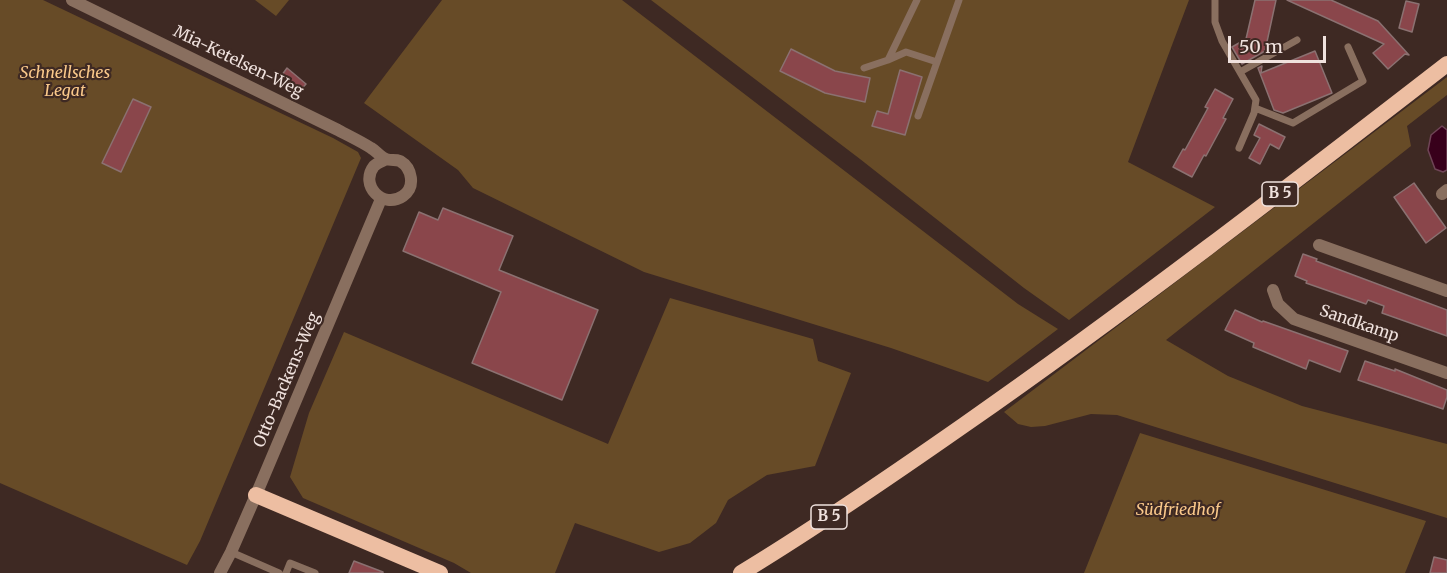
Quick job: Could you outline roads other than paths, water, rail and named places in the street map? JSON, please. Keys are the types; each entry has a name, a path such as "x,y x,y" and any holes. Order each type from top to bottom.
{"highway":[{"name":"B 5","path":"741,573 886,480 1057,360 1266,205 1447,64"},
{"path":"256,495 440,573"},
{"path":"748,573 772,554"}],"street":[{"name":"Mia-Ketelsen-Weg","path":"72,0 327,125 372,148 386,159 397,160 408,167 412,181 406,194 395,201 381,199"},
{"path":"381,199 373,191 370,176 375,165 386,159"},
{"name":"Otto-Backens-Weg","path":"220,573 256,495 381,199"},
{"path":"1319,245 1447,291"},
{"name":"Sandkamp","path":"1273,290 1278,304 1294,319 1447,373"}],"lane":[{"path":"888,60 917,0"},
{"path":"918,116 958,0"},
{"path":"1215,0 1215,22 1222,41 1256,100 1249,126 1239,148"},
{"path":"1240,72 1297,40"},
{"path":"1255,108 1293,123 1363,81 1348,47"},
{"path":"864,68 906,52 937,62"},
{"path":"231,552 279,573"},
{"path":"286,573 290,563 315,573"}],"park label":[{"name":"Schnellsches Legat","path":"65,82"},
{"name":"Südfriedhof","path":"1178,510"}]}
